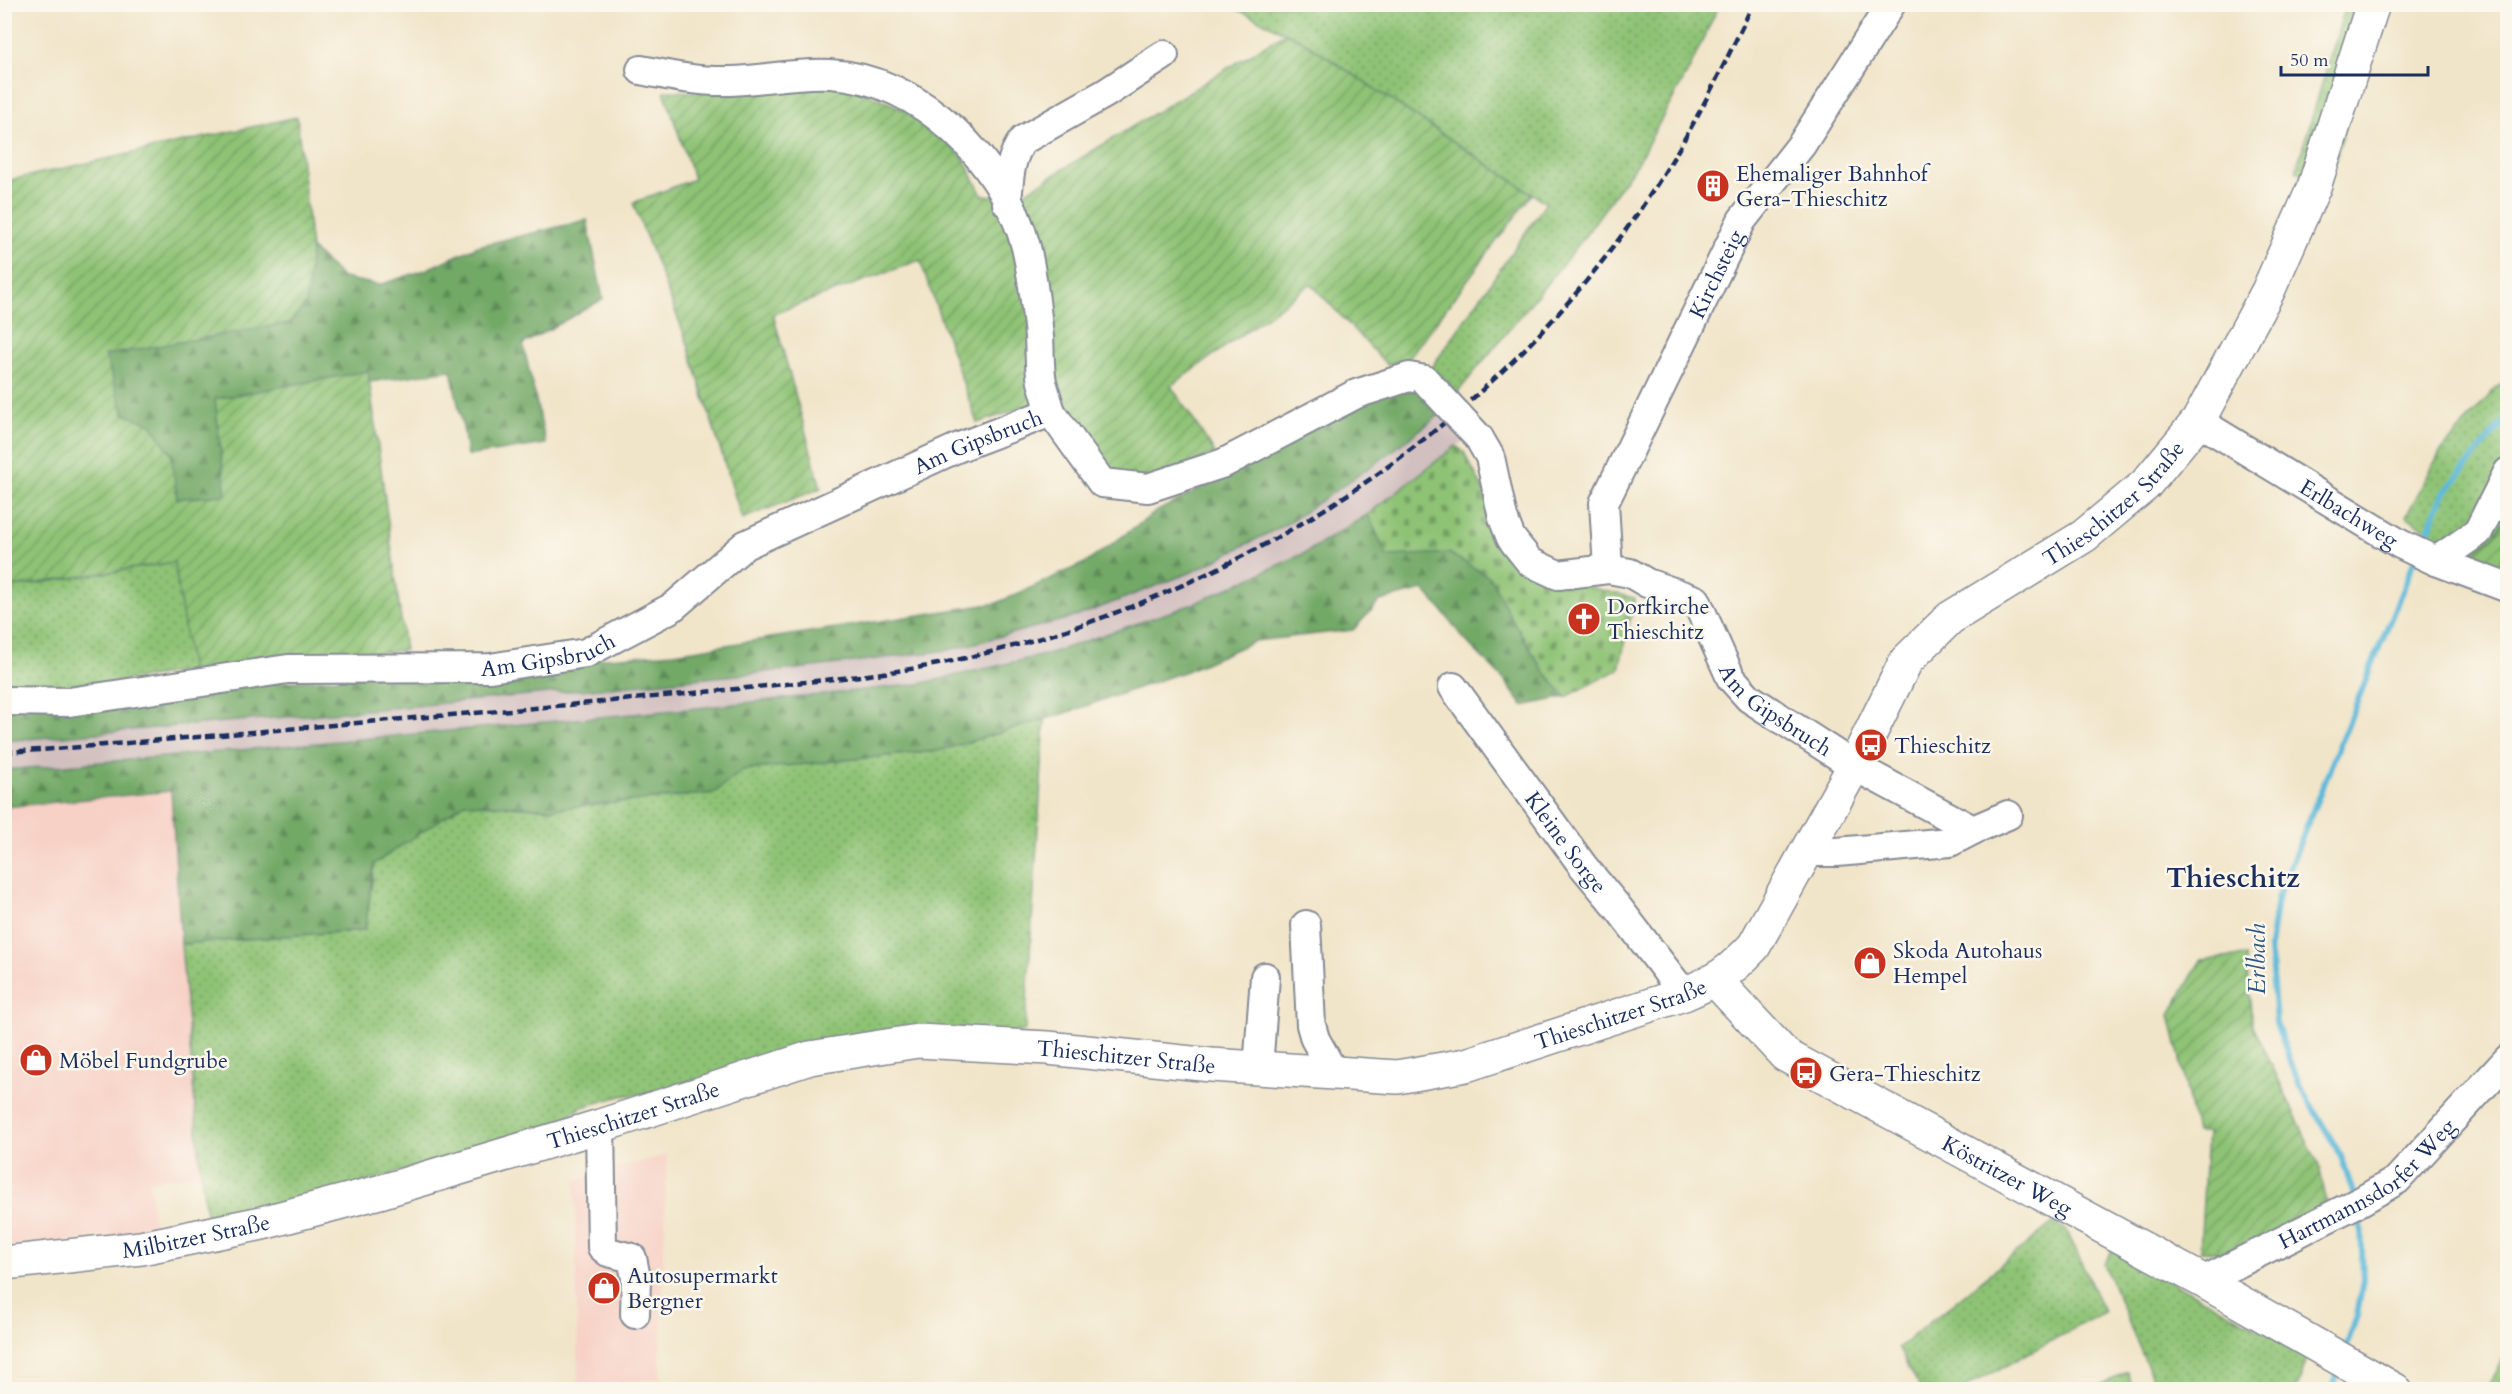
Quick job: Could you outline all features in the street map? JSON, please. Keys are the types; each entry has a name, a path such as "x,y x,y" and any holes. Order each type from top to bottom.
{"main road":[{"name":"Thieschitzer Straße","path":"383,1191 600,1126 810,1058 918,1041 1048,1048 1258,1068 1396,1077 1466,1065 1684,994 1716,981 1734,968 1754,946 1854,766 1906,661 1950,618 2084,536 2145,485 2198,421 2268,291 2314,187 2373,4"},
{"name":"Köstritzer Weg","path":"1716,981 1785,1055 2203,1281 2382,1381"},
{"name":"Milbitzer Straße","path":"4,1263 141,1248 262,1223 383,1191"}],"street":[{"name":"Kirchsteig","path":"1608,569 1604,503 1742,220 1802,144 1891,4"},
{"path":"1007,203 1011,163 1017,147 1023,140 1106,93 1164,56"},
{"path":"641,70 682,79 730,81 829,74 862,78 903,93 942,119 967,145 997,184 1025,245 1033,283 1042,381 1051,412"},
{"name":"Am Gipsbruch","path":"4,701 69,702 288,669 490,668 586,653 673,607 745,545 957,448 1051,412 1102,483 1148,488 1224,463 1356,394 1408,377 1425,380 1479,438 1490,457 1503,518 1510,538 1530,562 1558,575 1608,569 1630,573 1647,583 1696,600 1731,678 1749,698 1854,766"},
{"name":"Erlbachweg","path":"2198,421 2420,554 2508,588"},
{"path":"2420,554 2478,532 2508,472"},
{"name":"Kleine Sorge","path":"1453,687 1583,866 1684,994"},
{"path":"1854,766 1972,830"},
{"path":"1805,852 1837,852 1950,842 2008,815"},
{"path":"1306,925 1311,1025 1315,1039 1334,1073"},
{"path":"1258,1068 1265,977"},
{"name":"Hartmannsdorfer Weg","path":"2203,1281 2361,1201 2397,1180 2507,1058"},
{"path":"600,1126 602,1247 608,1252 632,1258 636,1278 635,1314"}],"shaded area":[{"path":"1445,411 1469,439 1456,446 1368,514 1307,552 1193,604 1048,654 919,684 698,708 5,770 5,741 414,706 798,669 949,650 1078,616 1192,572 1288,523 1379,461"},
{"path":"171,791 181,944 201,1174 149,1181 155,1233 5,1247 5,807"},
{"path":"667,1154 660,1378 578,1387 575,1181"}],"green space":[{"path":"1228,5 1719,5 1689,70 1637,163 1580,243 1453,398 1425,377 1546,203 1301,40"},
{"path":"2346,5 2382,5 2327,188 2296,170"},
{"path":"1285,33 1301,40 1532,194 1408,359 1387,365 1311,284 1171,386 1215,453 1156,479 1107,475 1056,397 977,423 920,260 773,314 821,488 742,519 686,339 633,203 694,179 664,91 755,93 838,80 916,115 963,157 982,195 1016,198"},
{"path":"297,117 311,248 306,304 289,323 105,355 124,414 151,424 171,454 177,499 226,495 215,399 368,371 405,650 191,671 174,562 7,588 9,656 5,656 5,181"},
{"path":"587,220 603,299 523,344 546,444 467,456 451,370 370,382 367,371 215,399 226,495 176,499 171,454 151,424 124,414 105,355 289,323 306,303 311,248 343,278 379,285 425,270 478,246"},
{"path":"2507,379 2507,517 2494,535 2473,553 2473,561 2406,516 2440,453 2493,391"},
{"path":"1424,390 1445,411 1379,461 1288,523 1192,572 1078,616 949,650 798,669 414,706 5,741 5,706 244,685 674,653 997,603 1087,562 1156,512 1385,391"},
{"path":"1456,446 1464,452 1511,544 1555,579 1635,598 1619,669 1566,697 1544,671 1513,621 1490,577 1449,553 1387,556 1368,514"},
{"path":"1368,514 1387,556 1449,553 1490,577 1513,621 1544,671 1566,697 1523,706 1504,680 1464,639 1423,590 1380,601 1353,630 1255,641 1189,670 1066,713 938,751 743,770 714,793 551,809 465,803 374,864 365,930 181,944 171,791 5,807 5,770 698,708 919,684 1048,654 1193,604 1307,552"},
{"path":"2507,517 2507,575 2473,561 2473,553 2494,535"},
{"path":"175,562 191,671 114,682 5,689 5,656 9,656 7,588"},
{"path":"1045,719 1025,1031 668,1092 621,1096 582,1107 554,1125 296,1203 207,1222 181,944 365,930 374,864 465,803 551,809 713,793 743,770 938,751"},
{"path":"2246,956 2252,1023 2319,1166 2328,1208 2242,1253 2200,1251 2207,1132 2196,1132 2170,1014 2201,960"},
{"path":"2054,1222 2067,1231 2104,1312 1963,1389 1921,1389 1898,1348"},
{"path":"2112,1250 2308,1355 2297,1389 2157,1389 2104,1264"},
{"path":"2507,1352 2507,1389 2486,1389"},
{"path":"2128,1372 2133,1389 2092,1389"}],"waterway":[{"name":"Erlbach","path":"2421,547 2444,493 2508,416"},
{"name":"Erlbach","path":"2354,1196 2341,1156 2300,1086 2276,1023 2270,947 2277,899 2415,559"},
{"name":"Erlbach","path":"2345,1349 2357,1316 2363,1280 2359,1212"},
{"name":"Erlbach","path":"2331,1390 2338,1370"}],"railway":[{"path":"4,752 553,706 874,674 938,664 1043,637 1145,601 1244,556 1337,501 1425,438 1507,367 1581,288 1646,201 1676,154 1703,105 1753,4"}],"place":[{"name":"Ehemaliger Bahnhof Gera-Thieschitz","path":"1713,186"},
{"name":"Dorfkirche Thieschitz","path":"1584,619"},
{"name":"Thieschitz","path":"1871,745"},
{"name":"Skoda Autohaus Hempel","path":"1870,963"},
{"name":"Möbel Fundgrube","path":"36,1060"},
{"name":"Gera-Thieschitz","path":"1806,1073"},
{"name":"Autosupermarkt Bergner","path":"604,1288"}],"district":[{"name":"Thieschitz","path":"2233,877"}]}
